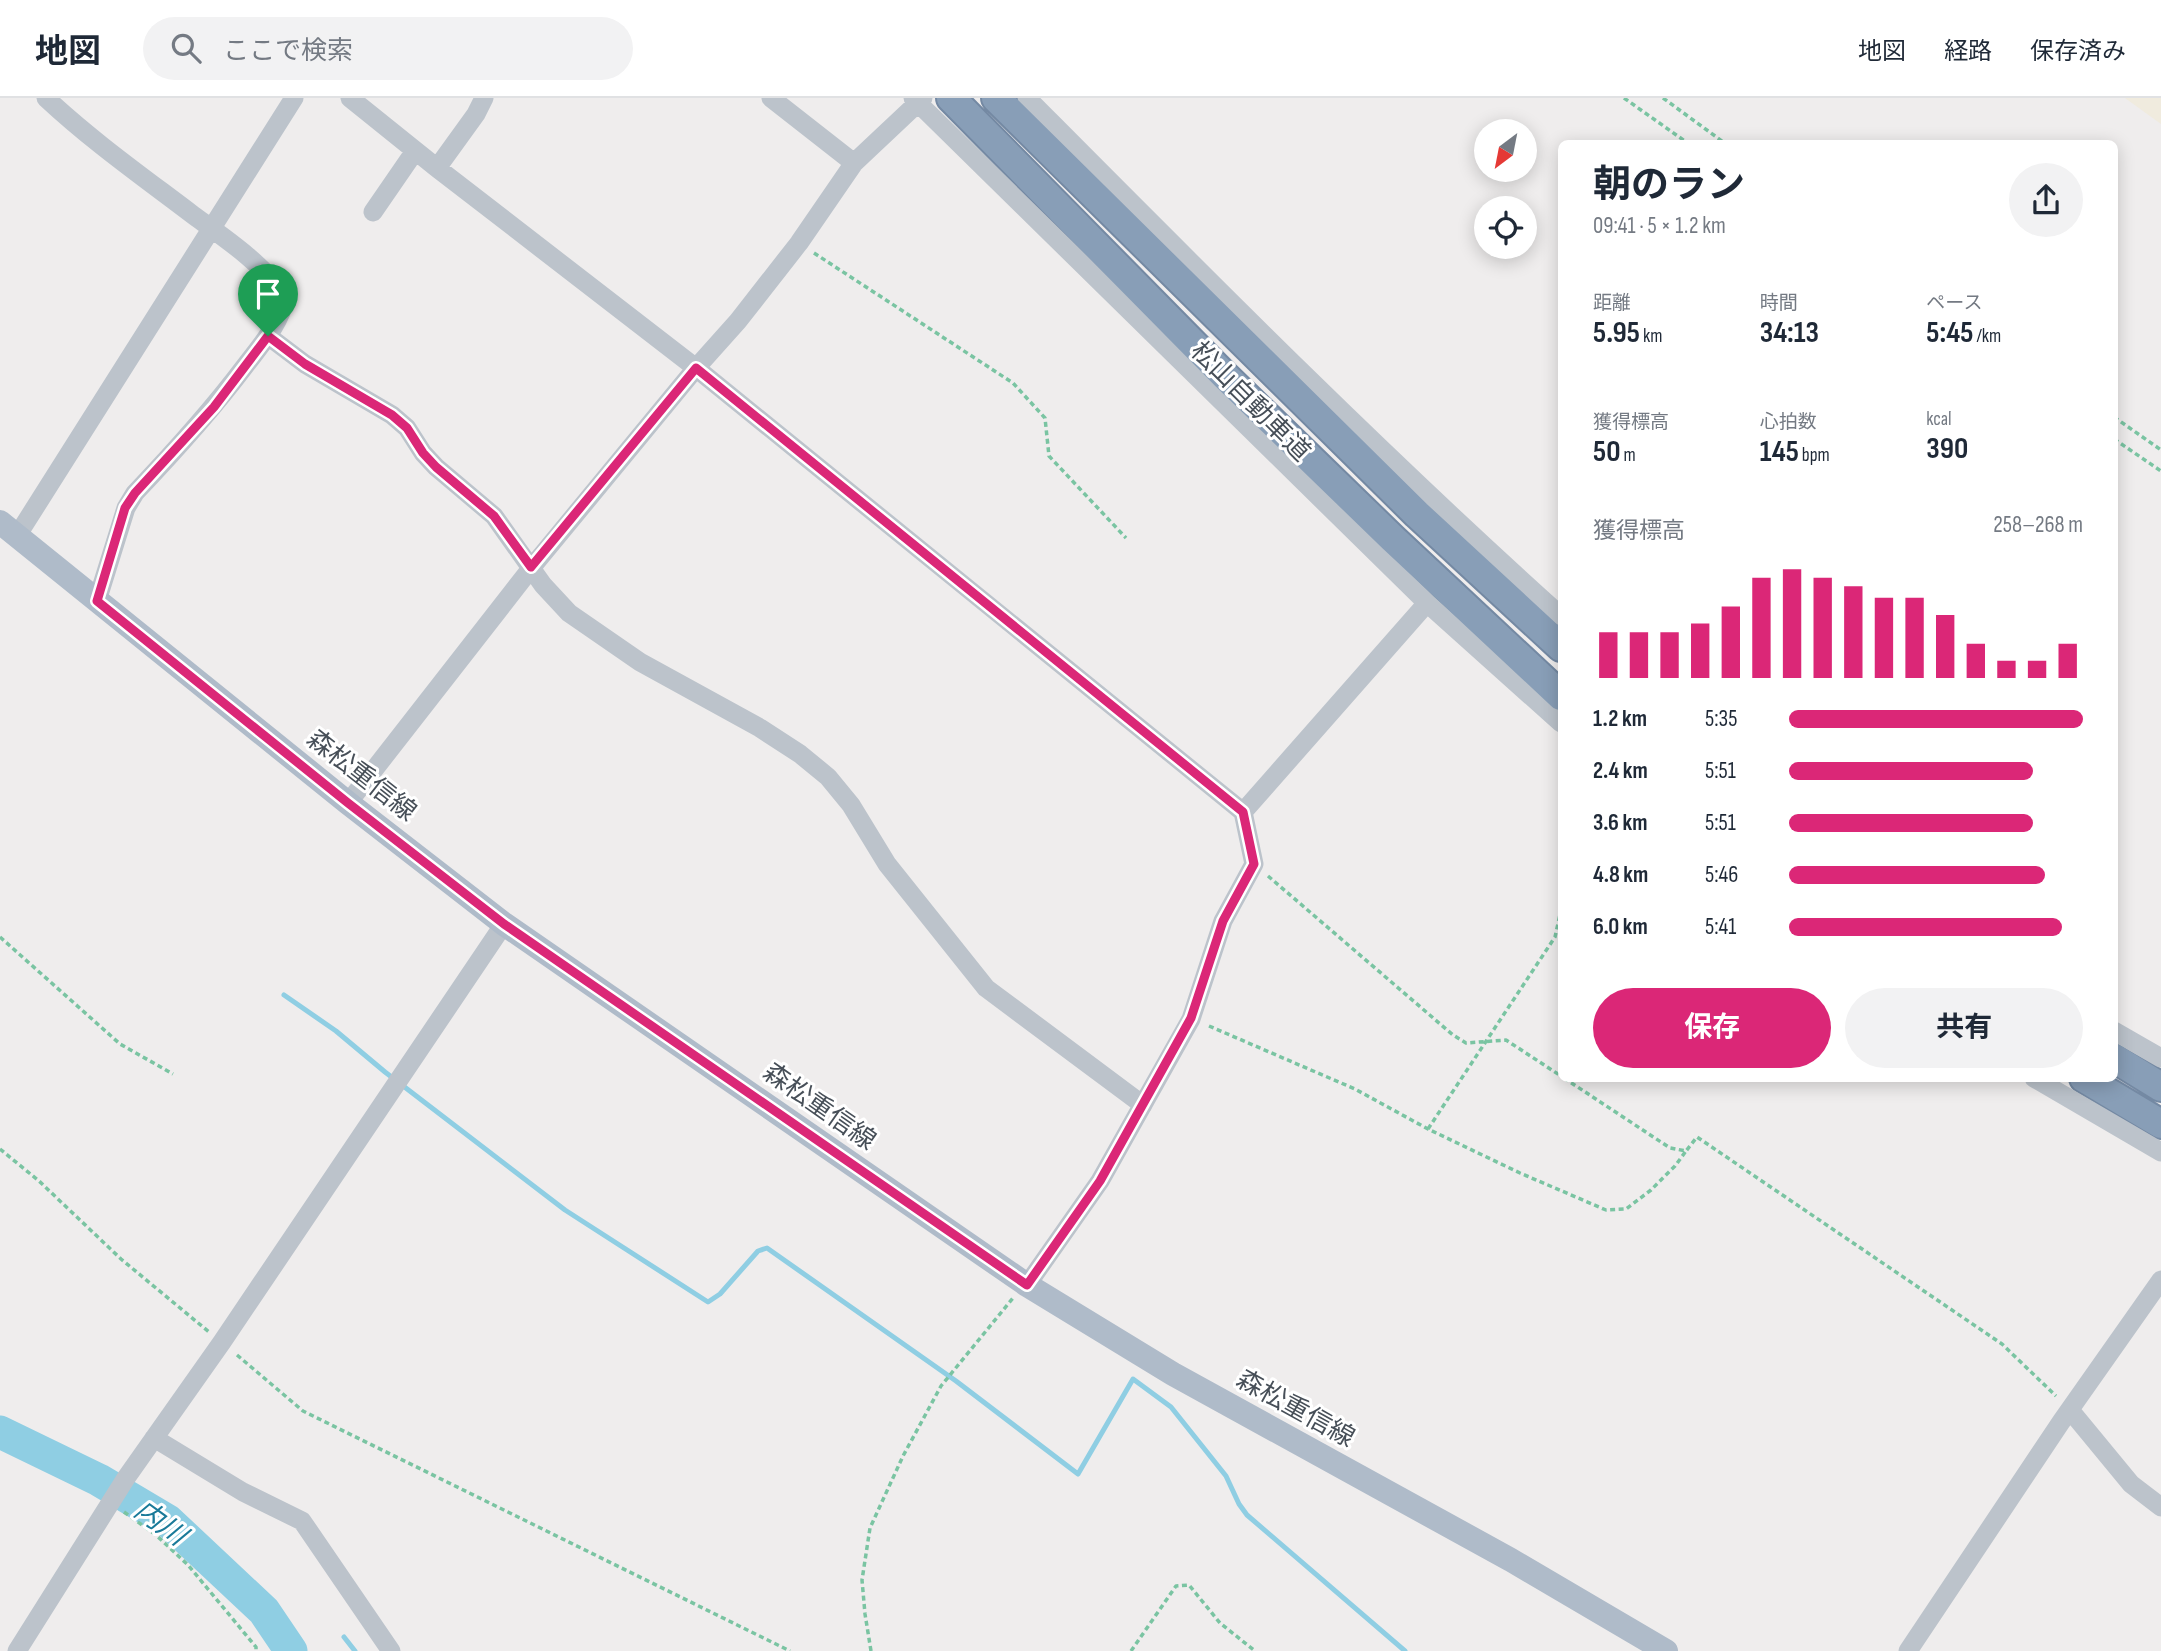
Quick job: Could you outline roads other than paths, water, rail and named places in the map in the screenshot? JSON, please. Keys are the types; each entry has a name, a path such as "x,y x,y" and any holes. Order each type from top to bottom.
{"highway":[{"name":"松山自動車道","path":"951,98 1234,386 1558,693"},
{"name":"松山自動車道","path":"996,98 1417,514 1558,645"},
{"path":"2118,1060 2161,1087"},
{"path":"2091,1082 2161,1124"}],"main road":[{"name":"森松重信線","path":"8,529 348,803 504,924 1027,1285 1173,1374 1511,1560 1666,1651"}],"street":[{"path":"46,98 81,130 248,257 278,285 286,297 283,310 268,336 214,407 135,493 125,508 97,601"},
{"path":"8,529 211,229 294,98"},
{"path":"350,98 696,368 1243,812 1254,864 1223,921 1191,1018 1100,1181 1027,1285"},
{"path":"437,167 477,114 484,98"},
{"path":"771,98 854,163"},
{"path":"1027,98 1217,288 1485,547 1558,613"},
{"path":"348,803 531,567 799,243 854,163 918,100 1427,603 1558,720"},
{"path":"373,212 415,151"},
{"path":"268,336 305,364 392,415 407,428 436,467 494,516 543,585 569,613 640,662 760,728 800,754 828,778 851,805 887,864 986,988 1143,1105"},
{"path":"1243,812 1427,603"},
{"path":"17,1651 126,1478 222,1342 504,924"},
{"path":"2118,1033 2161,1058"},
{"path":"2041,1082 2161,1152"},
{"path":"1908,1651 2161,1280"},
{"path":"2070,1410 2132,1483 2161,1507"},
{"path":"154,1438 243,1492 302,1521 391,1651"}],"waterway":[{"path":"284,995 336,1031 385,1072 565,1210 708,1302 720,1294 758,1251 767,1248 956,1381 1078,1474 1133,1379 1171,1407 1226,1476 1247,1515 1405,1651"},
{"name":"内川","path":"0,1432 99,1480 168,1521 264,1611 291,1651"},
{"path":"344,1637 355,1651"}]}
